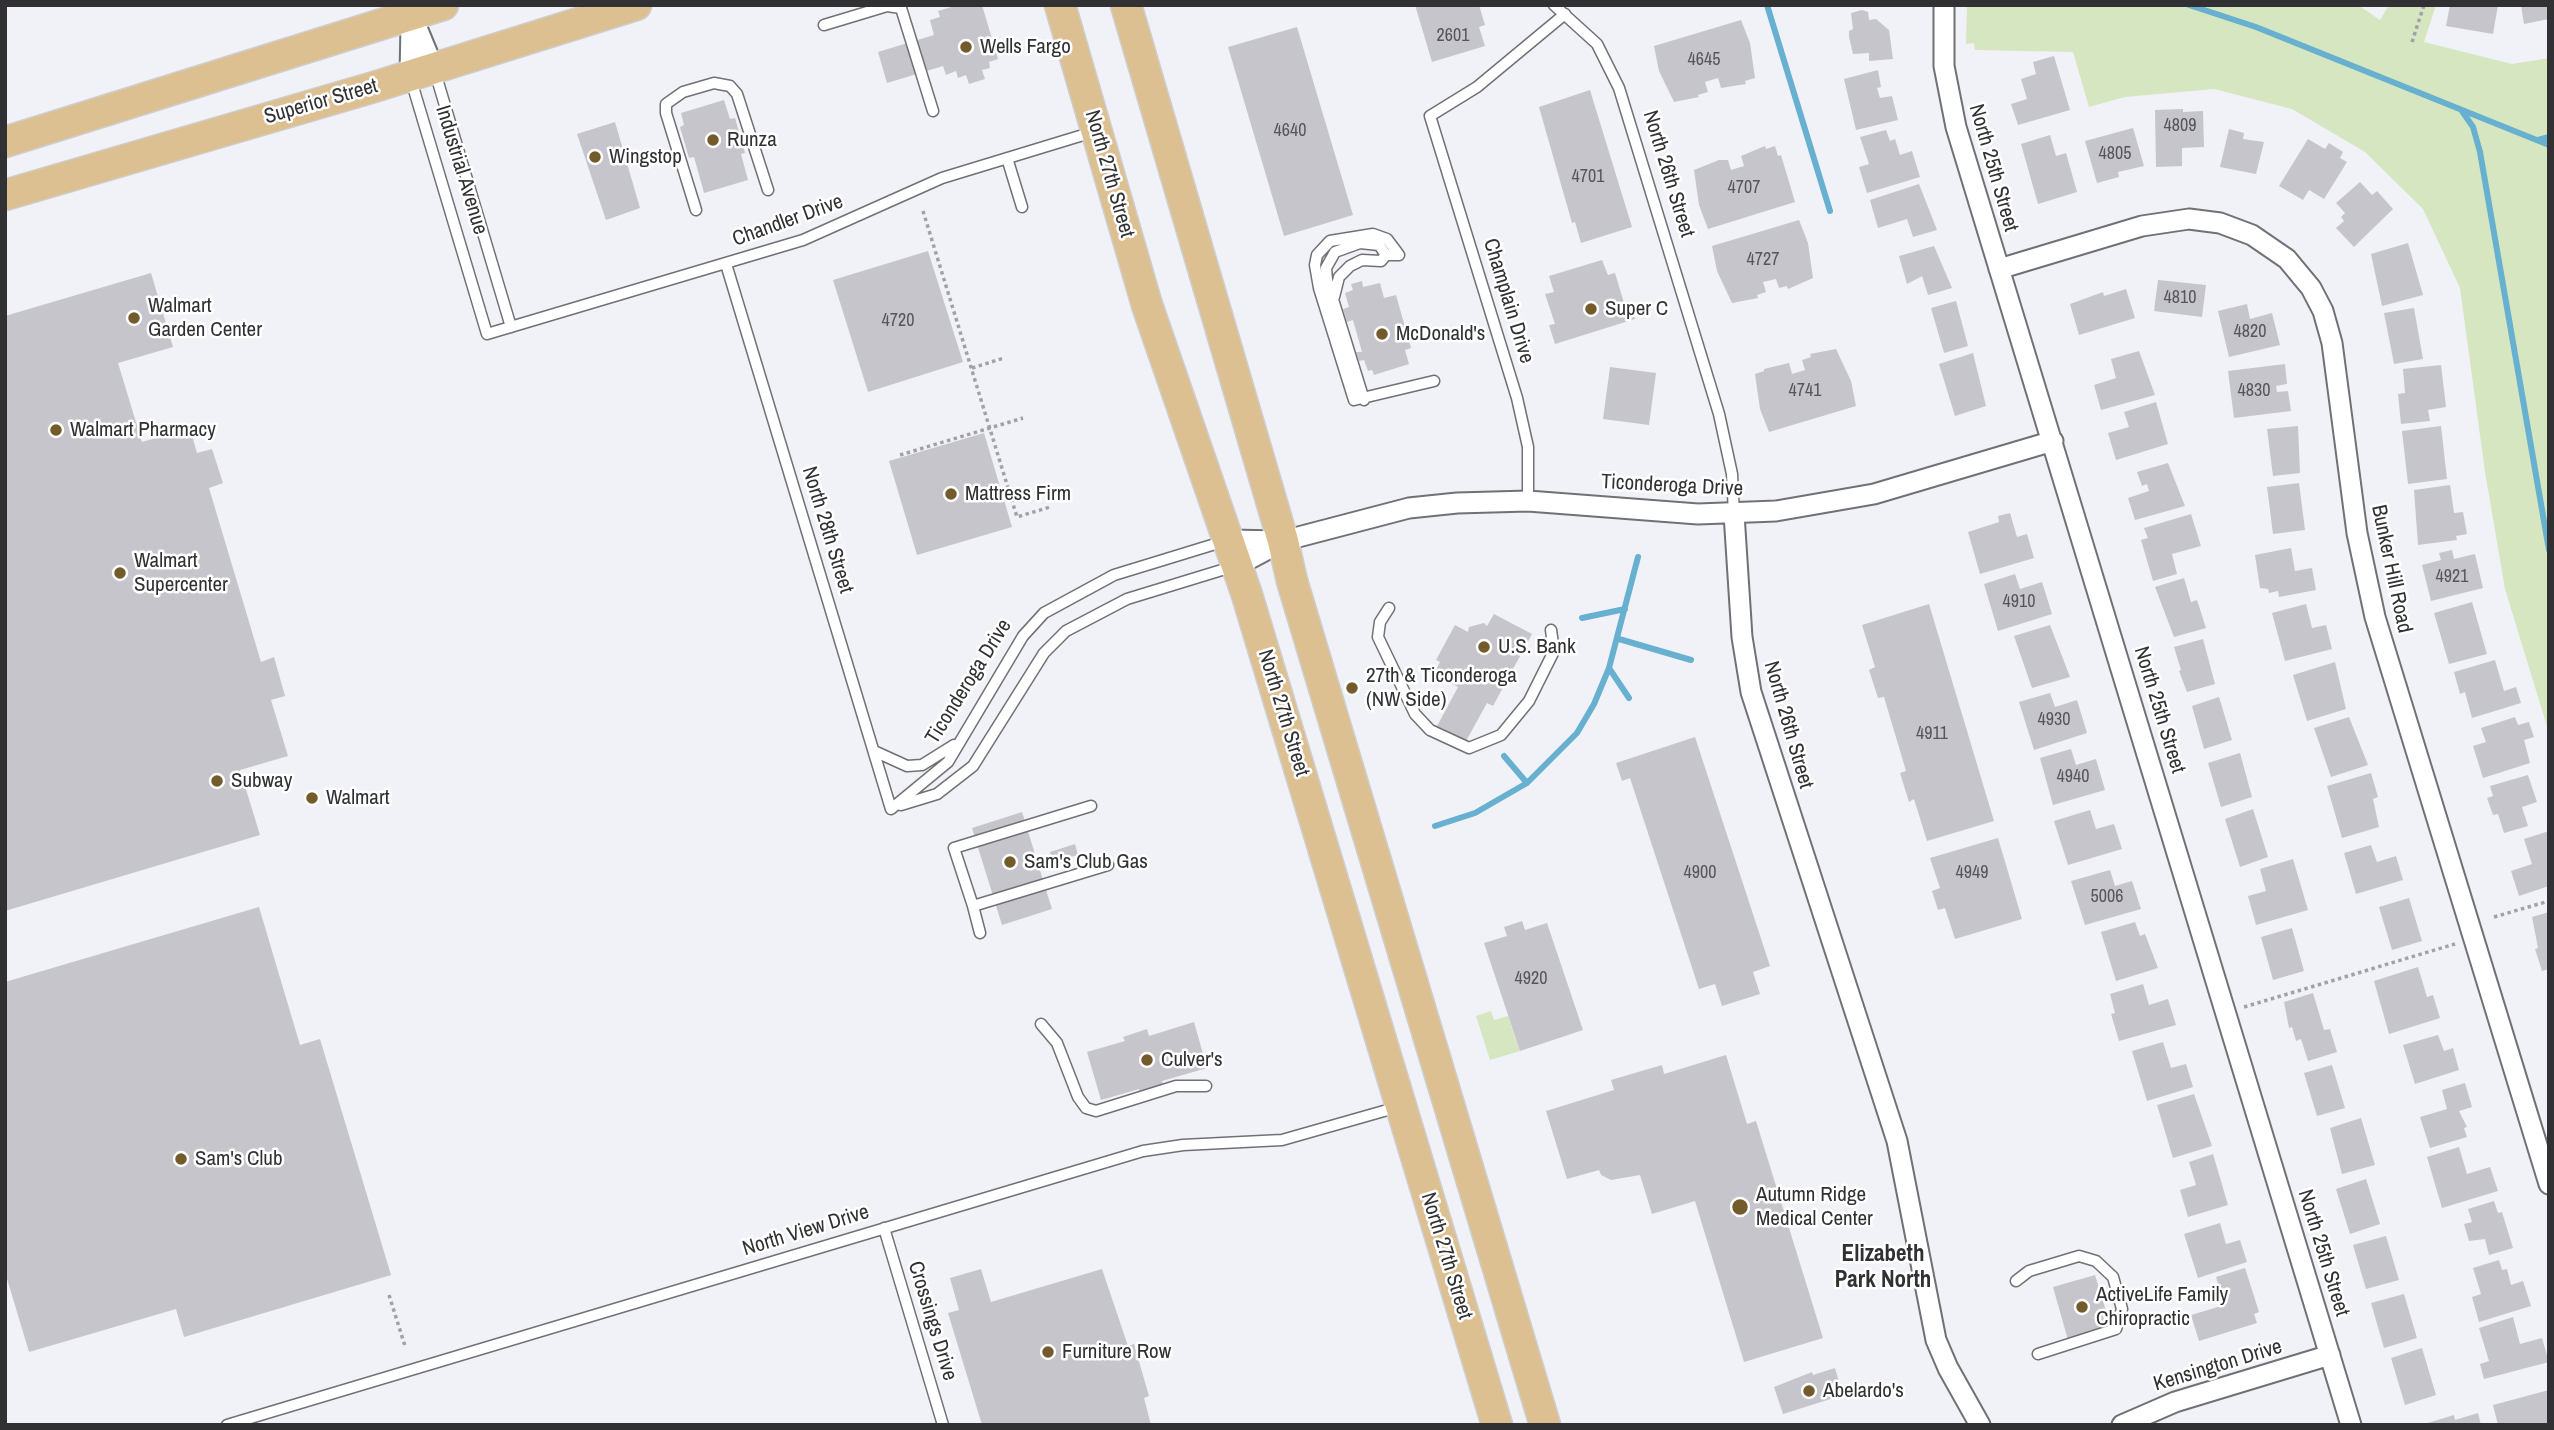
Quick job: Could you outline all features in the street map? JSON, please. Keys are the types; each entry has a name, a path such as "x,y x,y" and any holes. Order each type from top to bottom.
{"main road":[{"path":"5,142 409,10 443,5"},
{"name":"Superior Street","path":"5,195 422,72 636,5"},
{"name":"North 27th Street","path":"1060,5 1147,305 1234,553 1497,1425"},
{"path":"1126,5 1283,541 1292,581 1545,1425"}],"street":[{"name":"North 25th Street","path":"1944,5 1943,49 1948,91 1998,269 2053,441 2351,1425"},
{"name":"Industrial Avenue","path":"409,10 422,72"},
{"name":"Bunker Hill Road","path":"1998,269 2142,226 2189,219 2220,223 2252,235 2275,249 2305,279 2323,311 2332,343 2357,533 2368,591 2549,1184"},
{"name":"Ticonderoga Drive","path":"1234,553 1409,508 1457,503 1528,501 1734,514 1796,509 1862,497 2053,441"},
{"name":"North 26th Street","path":"1734,514 1744,652 1751,692 1896,1141 1936,1340 1948,1368 1980,1425"},
{"name":"Kensington Drive","path":"2122,1425 2175,1402 2330,1355"}],"lane":[{"name":"North 26th Street","path":"1554,5 1597,44 1619,88 1719,414 1732,474 1734,514"},
{"path":"824,25 887,6 901,8 933,111"},
{"name":"Champlain Drive","path":"1528,501 1528,447 1519,409 1430,116 1477,88 1565,14"},
{"name":"Industrial Avenue","path":"422,72 511,327"},
{"name":"Industrial Avenue","path":"422,72 487,334"},
{"path":"696,210 666,113 666,104 683,92 714,83 730,86 737,94 768,190"},
{"name":"Chandler Drive","path":"487,334 726,264 830,230 915,189 1097,130"},
{"path":"1007,158 1022,208"},
{"path":"1386,255 1399,255 1387,239 1360,234 1330,241 1317,255 1315,265 1319,288 1352,398 1364,400 1434,381"},
{"path":"1364,400 1334,304 1326,268 1335,252 1369,242 1379,245 1386,255"},
{"path":"1334,304 1335,286 1350,266 1362,260 1381,261 1386,255"},
{"name":"North 28th Street","path":"726,264 891,809"},
{"name":"Ticonderoga Drive","path":"891,809 948,762 1023,636 1044,613 1114,575 1234,553"},
{"name":"Ticonderoga Drive","path":"891,809 937,794 973,766 1044,653 1066,631 1127,599 1234,553"},
{"path":"1389,608 1380,622 1378,637 1415,713 1430,730 1469,748 1501,735 1530,701 1554,651 1551,630"},
{"path":"874,751 907,766 922,765 947,751 964,734"},
{"path":"980,933 954,848 1091,806"},
{"path":"973,906 1108,865"},
{"path":"1041,1024 1057,1044 1078,1097 1086,1108 1097,1111 1176,1086 1206,1086"},
{"name":"North View Drive","path":"227,1425 1143,1151 1182,1145 1282,1140 1401,1106"},
{"name":"Crossings Drive","path":"884,1228 943,1425"},
{"path":"2016,1281 2029,1271 2079,1256 2096,1261 2113,1277 2122,1309 2116,1329 2038,1354"}],"path":[{"path":"2412,42 2424,5"},
{"path":"923,212 1017,517 1050,507"},
{"path":"972,368 1004,358"},
{"path":"900,455 1023,418"},
{"path":"2494,918 2549,901"},
{"path":"2226,1012 2473,938"},
{"path":"389,1295 405,1346"}],"green space":[{"path":"1967,5 2358,5 2380,20 2389,5 2436,5 2424,42 2512,64 2549,58 2549,733 2505,589 2485,472 2460,288 2423,209 2365,152 2292,109 2214,89 2125,97 2089,107 2073,52 1975,50 1974,43 1966,44"},
{"path":"1491,1011 1494,1020 1508,1016 1520,1051 1490,1060 1476,1016"}],"building":[{"name":"Wells Fargo","path":"958,5 982,5 998,59 989,62 990,68 982,70 985,79 969,84 966,75 958,78 956,71 946,75 943,66 887,83 878,52 934,35 930,20 940,17 938,11"},
{"path":"1415,5 1479,5 1485,25 1479,27 1485,46 1432,62"},
{"path":"2450,5 2498,5 2493,34 2446,26"},
{"path":"2521,5 2549,5 2549,19 2524,24"},
{"path":"1862,10 1868,12 1869,20 1876,19 1889,30 1893,59 1869,61 1869,53 1853,54 1849,37 1849,31 1853,29 1851,13"},
{"path":"1741,20 1750,43 1755,78 1745,81 1746,84 1721,88 1718,78 1705,82 1708,92 1698,95 1699,97 1674,102 1659,71 1654,46"},
{"path":"1297,27 1353,215 1284,236 1228,47"},
{"path":"2054,56 2070,110 2018,125 2011,104 2027,99 2021,79 2036,74 2033,62"},
{"path":"1878,70 1881,87 1877,88 1880,98 1892,96 1898,120 1856,130 1844,79"},
{"path":"1590,90 1632,227 1581,243 1575,222 1572,223 1539,107"},
{"name":"Runza","path":"724,100 730,119 735,118 745,153 741,154 748,180 704,193 694,157 689,158 680,127 684,125 681,113"},
{"path":"2183,109 2183,112 2203,111 2204,147 2182,148 2182,166 2156,167 2155,110"},
{"path":"615,122 640,208 606,220 577,134"},
{"path":"2133,128 2144,166 2118,172 2119,177 2097,183 2085,141"},
{"path":"2229,129 2244,133 2243,139 2264,142 2256,174 2220,167"},
{"path":"1886,130 1890,141 1895,139 1900,155 1912,151 1920,177 1867,193 1859,167 1869,164 1860,137"},
{"path":"2050,135 2056,156 2066,153 2077,192 2038,204 2021,144"},
{"path":"2308,139 2325,149 2329,143 2343,152 2340,158 2347,162 2324,199 2309,190 2303,200 2279,186"},
{"path":"1765,146 1766,149 1775,146 1778,156 1781,155 1795,202 1708,229 1699,205 1694,170 1719,160 1728,160 1731,170 1744,166 1741,156"},
{"path":"2360,182 2372,195 2377,191 2393,209 2354,247 2336,228 2344,221 2341,217 2345,213 2336,203"},
{"path":"1919,184 1937,230 1913,237 1907,219 1878,228 1870,200"},
{"path":"1799,220 1808,243 1813,278 1788,289 1787,286 1779,288 1776,279 1763,282 1766,292 1757,295 1758,298 1732,303 1717,271 1712,246"},
{"path":"2408,243 2423,295 2382,306 2371,254"},
{"path":"1934,246 1952,288 1928,295 1922,276 1907,284 1899,256"},
{"path":"928,251 963,362 868,392 833,280"},
{"path":"1602,260 1608,275 1615,273 1624,303 1629,301 1635,319 1555,344 1549,325 1555,324 1545,294 1554,292 1549,276"},
{"name":"Walmart Supercenter","path":"151,273 173,347 118,363 142,442 190,428 197,453 212,449 223,483 209,488 261,662 274,657 285,696 271,700 288,756 240,770 260,835 5,911 5,316"},
{"path":"2158,280 2206,285 2202,317 2154,311"},
{"name":"McDonald's","path":"1362,281 1363,287 1380,283 1384,298 1396,295 1411,348 1405,350 1409,364 1374,375 1372,370 1368,371 1364,360 1359,361 1356,352 1362,352 1353,320 1347,322 1343,309 1349,307 1345,293 1353,290 1351,284"},
{"path":"2126,289 2135,318 2079,335 2070,304 2103,292 2104,296"},
{"path":"1956,301 1968,346 1944,353 1931,308"},
{"path":"2247,304 2250,319 2272,313 2280,345 2229,357 2218,311"},
{"path":"2414,308 2423,359 2394,364 2384,313"},
{"path":"1836,349 1851,381 1856,406 1769,432 1760,409 1755,374 1789,363 1792,374 1805,370 1802,360 1811,357 1810,354"},
{"path":"2139,351 2155,395 2101,410 2094,385 2116,378 2111,359"},
{"path":"1973,353 1986,406 1955,416 1939,364"},
{"path":"2285,364 2287,384 2276,386 2277,392 2288,391 2291,411 2234,418 2228,371"},
{"path":"2441,365 2446,407 2428,410 2430,421 2401,424 2398,394 2405,393 2403,369"},
{"path":"1610,367 1656,373 1649,425 1603,419"},
{"path":"2156,402 2168,444 2116,460 2108,433 2129,427 2124,412"},
{"path":"2298,426 2300,473 2273,476 2267,429"},
{"path":"2441,426 2447,479 2408,484 2402,431"},
{"name":"Mattress Firm","path":"984,433 1012,527 917,555 889,461"},
{"path":"2168,463 2185,506 2135,520 2128,498 2149,491 2147,484 2142,486 2137,472"},
{"path":"2299,483 2305,530 2273,534 2267,487"},
{"path":"2450,485 2454,513 2463,512 2467,534 2456,536 2457,540 2418,545 2414,490"},
{"path":"2010,513 2017,537 2027,534 2034,558 1980,574 1968,532 1999,522 1998,516"},
{"path":"2191,514 2201,546 2172,554 2177,574 2153,581 2141,540 2148,538 2144,528"},
{"path":"2291,548 2295,571 2312,568 2316,590 2279,597 2278,591 2269,593 2268,589 2260,588 2255,555"},
{"path":"2452,550 2454,559 2475,554 2483,588 2431,601 2422,565 2441,560 2439,553"},
{"path":"2015,574 2020,589 2042,582 2052,614 1998,631 1984,584"},
{"path":"2184,578 2191,602 2197,600 2206,628 2174,637 2155,587"},
{"path":"2472,602 2487,654 2449,664 2434,613"},
{"path":"1929,604 1994,821 1927,841 1914,799 1909,802 1900,773 1906,771 1884,697 1878,698 1869,670 1875,667 1862,625"},
{"path":"2306,604 2312,628 2326,625 2332,649 2285,661 2272,613"},
{"name":"U.S. Bank","path":"1494,614 1532,634 1493,706 1487,703 1465,743 1436,728 1458,687 1434,674 1440,662 1436,660 1455,625 1468,632 1469,627 1484,623 1487,626"},
{"path":"2050,625 2070,677 2032,688 2014,636"},
{"path":"2203,639 2215,684 2187,692 2174,647"},
{"path":"2495,660 2504,691 2516,687 2521,703 2472,718 2465,692 2460,694 2454,672"},
{"path":"2335,662 2346,709 2307,721 2293,675"},
{"path":"2050,693 2055,707 2077,700 2087,733 2034,750 2019,702"},
{"path":"2219,697 2232,740 2204,749 2192,706"},
{"path":"2349,717 2368,765 2331,777 2314,728"},
{"path":"2515,717 2518,725 2529,722 2534,737 2524,740 2530,763 2483,778 2473,746 2486,742 2481,728"},
{"path":"1695,737 1770,966 1753,972 1760,994 1722,1006 1715,984 1699,989 1630,778 1622,781 1616,763"},
{"path":"2071,749 2076,765 2096,759 2105,790 2053,805 2040,758"},
{"path":"2240,753 2252,797 2221,807 2208,763"},
{"path":"2371,773 2378,797 2373,799 2379,827 2342,838 2327,786"},
{"path":"2528,775 2537,802 2522,807 2528,826 2504,833 2498,814 2493,815 2487,798 2493,796 2490,786"},
{"path":"2253,809 2268,857 2240,867 2225,819"},
{"path":"2090,810 2096,829 2114,824 2122,849 2068,865 2054,821"},
{"name":"Sam's Club Gas","path":"1022,812 1052,909 1002,925 972,828"},
{"path":"2549,831 2549,886 2519,896 2511,871 2532,864 2524,839"},
{"path":"1998,838 2022,919 1955,939 1945,908 1938,910 1932,891 1940,888 1930,858"},
{"path":"1075,844 1078,855 1053,862 1050,852"},
{"path":"2371,845 2377,862 2396,856 2403,880 2356,894 2344,853"},
{"path":"2293,859 2308,910 2256,925 2248,896 2266,891 2260,869"},
{"path":"2110,870 2115,886 2132,881 2141,909 2085,925 2071,881"},
{"path":"2409,898 2422,941 2392,950 2379,907"},
{"name":"Sam's Club","path":"259,907 300,1045 320,1039 391,1275 184,1337 176,1309 29,1352 5,1272 5,982"},
{"path":"2549,912 2549,969 2542,971 2535,949 2538,948 2532,917"},
{"path":"1522,921 1525,930 1547,923 1583,1030 1520,1051 1484,943 1507,936 1504,927"},
{"path":"2135,922 2140,936 2145,934 2158,968 2116,981 2101,932"},
{"path":"2292,928 2304,971 2273,980 2261,937"},
{"path":"2418,967 2427,997 2433,995 2440,1018 2389,1034 2374,981"},
{"path":"2143,984 2149,1005 2168,999 2176,1025 2119,1041 2111,1014 2115,1013 2110,994"},
{"path":"2313,993 2324,1030 2330,1029 2337,1052 2308,1061 2301,1039 2296,1041 2292,1027 2289,1028 2284,1002"},
{"name":"Culver's","path":"1194,1022 1207,1068 1162,1081 1164,1088 1140,1095 1139,1089 1101,1100 1087,1052 1125,1041 1123,1037 1147,1029 1149,1036"},
{"path":"2438,1035 2444,1051 2453,1048 2459,1070 2415,1084 2403,1045"},
{"path":"2163,1042 2171,1068 2186,1064 2193,1087 2147,1101 2132,1051"},
{"name":"Autumn Ridge Medical Center","path":"1726,1055 1747,1124 1756,1121 1823,1338 1744,1362 1695,1201 1652,1214 1640,1175 1611,1180 1601,1175 1599,1170 1567,1179 1546,1111 1614,1090 1611,1080 1662,1065 1664,1074"},
{"path":"2332,1065 2345,1108 2317,1116 2304,1073"},
{"path":"2465,1083 2472,1107 2459,1111 2467,1127 2464,1128 2467,1137 2430,1148 2420,1117 2447,1109 2442,1090"},
{"path":"2194,1094 2212,1146 2173,1158 2157,1105"},
{"path":"2361,1118 2375,1165 2342,1174 2330,1128"},
{"path":"2459,1147 2467,1174 2490,1167 2498,1191 2442,1208 2427,1157"},
{"path":"2213,1154 2228,1205 2188,1217 2180,1190 2196,1185 2189,1162"},
{"path":"2366,1179 2380,1224 2350,1234 2336,1189"},
{"path":"2494,1201 2498,1213 2502,1212 2513,1248 2489,1255 2485,1239 2469,1241 2464,1224 2472,1222 2468,1209"},
{"path":"2220,1223 2226,1244 2240,1240 2247,1262 2198,1278 2184,1234"},
{"path":"2386,1236 2399,1280 2366,1289 2353,1245"},
{"path":"2499,1260 2502,1270 2507,1269 2511,1285 2523,1281 2531,1306 2479,1322 2472,1297 2481,1294 2473,1268"},
{"path":"2245,1268 2259,1312 2254,1314 2257,1323 2199,1341 2191,1315 2225,1305 2216,1277"},
{"name":"Furniture Row","path":"981,1269 991,1302 1102,1269 1128,1346 1134,1344 1149,1396 1144,1398 1151,1425 982,1425 948,1313 959,1310 950,1278"},
{"name":"ActiveLife Family Chiropractic","path":"2095,1275 2111,1327 2068,1340 2053,1287"},
{"path":"2404,1294 2417,1338 2384,1348 2371,1303"},
{"path":"2513,1317 2520,1344 2542,1338 2549,1362 2484,1379 2480,1364 2489,1361 2479,1328"},
{"path":"2422,1348 2436,1395 2405,1405 2391,1358"},
{"name":"Abelardo's","path":"1835,1368 1843,1395 1783,1414 1774,1387 1812,1372 1813,1375"},
{"path":"2549,1390 2549,1425 2498,1425 2493,1405"},
{"path":"2478,1413 2481,1425 2421,1425 2454,1415 2455,1420"}],"waterway":[{"path":"1767,5 1830,211"},
{"path":"2189,5 2256,27 2549,145"},
{"path":"2462,111 2473,127 2480,152 2549,550"},
{"path":"2538,140 2549,137"},
{"path":"1435,826 1475,813 1527,783 1577,733 1594,704 1609,668 1638,557"},
{"path":"1582,618 1625,609"},
{"path":"1619,639 1691,660"},
{"path":"1609,668 1629,698"},
{"path":"1504,756 1527,783"}],"place":[{"name":"Wells Fargo","path":"966,47"},
{"name":"Runza","path":"713,140"},
{"name":"Wingstop","path":"595,157"},
{"name":"Super C","path":"1591,309"},
{"name":"Walmart Garden Center","path":"134,318"},
{"name":"McDonald's","path":"1382,334"},
{"name":"Walmart Pharmacy","path":"56,430"},
{"name":"Mattress Firm","path":"951,494"},
{"name":"Walmart Supercenter","path":"120,573"},
{"name":"U.S. Bank","path":"1484,647"},
{"name":"27th & Ticonderoga (NW Side)","path":"1352,688"},
{"name":"Subway","path":"217,781"},
{"name":"Walmart","path":"312,798"},
{"name":"Sam's Club Gas","path":"1010,862"},
{"name":"Culver's","path":"1147,1060"},
{"name":"Sam's Club","path":"181,1159"},
{"name":"Autumn Ridge Medical Center","path":"1740,1207"},
{"name":"ActiveLife Family Chiropractic","path":"2082,1307"},
{"name":"Furniture Row","path":"1048,1352"},
{"name":"Abelardo's","path":"1809,1391"}],"district":[{"name":"Elizabeth Park North","path":"1883,1268"}]}
